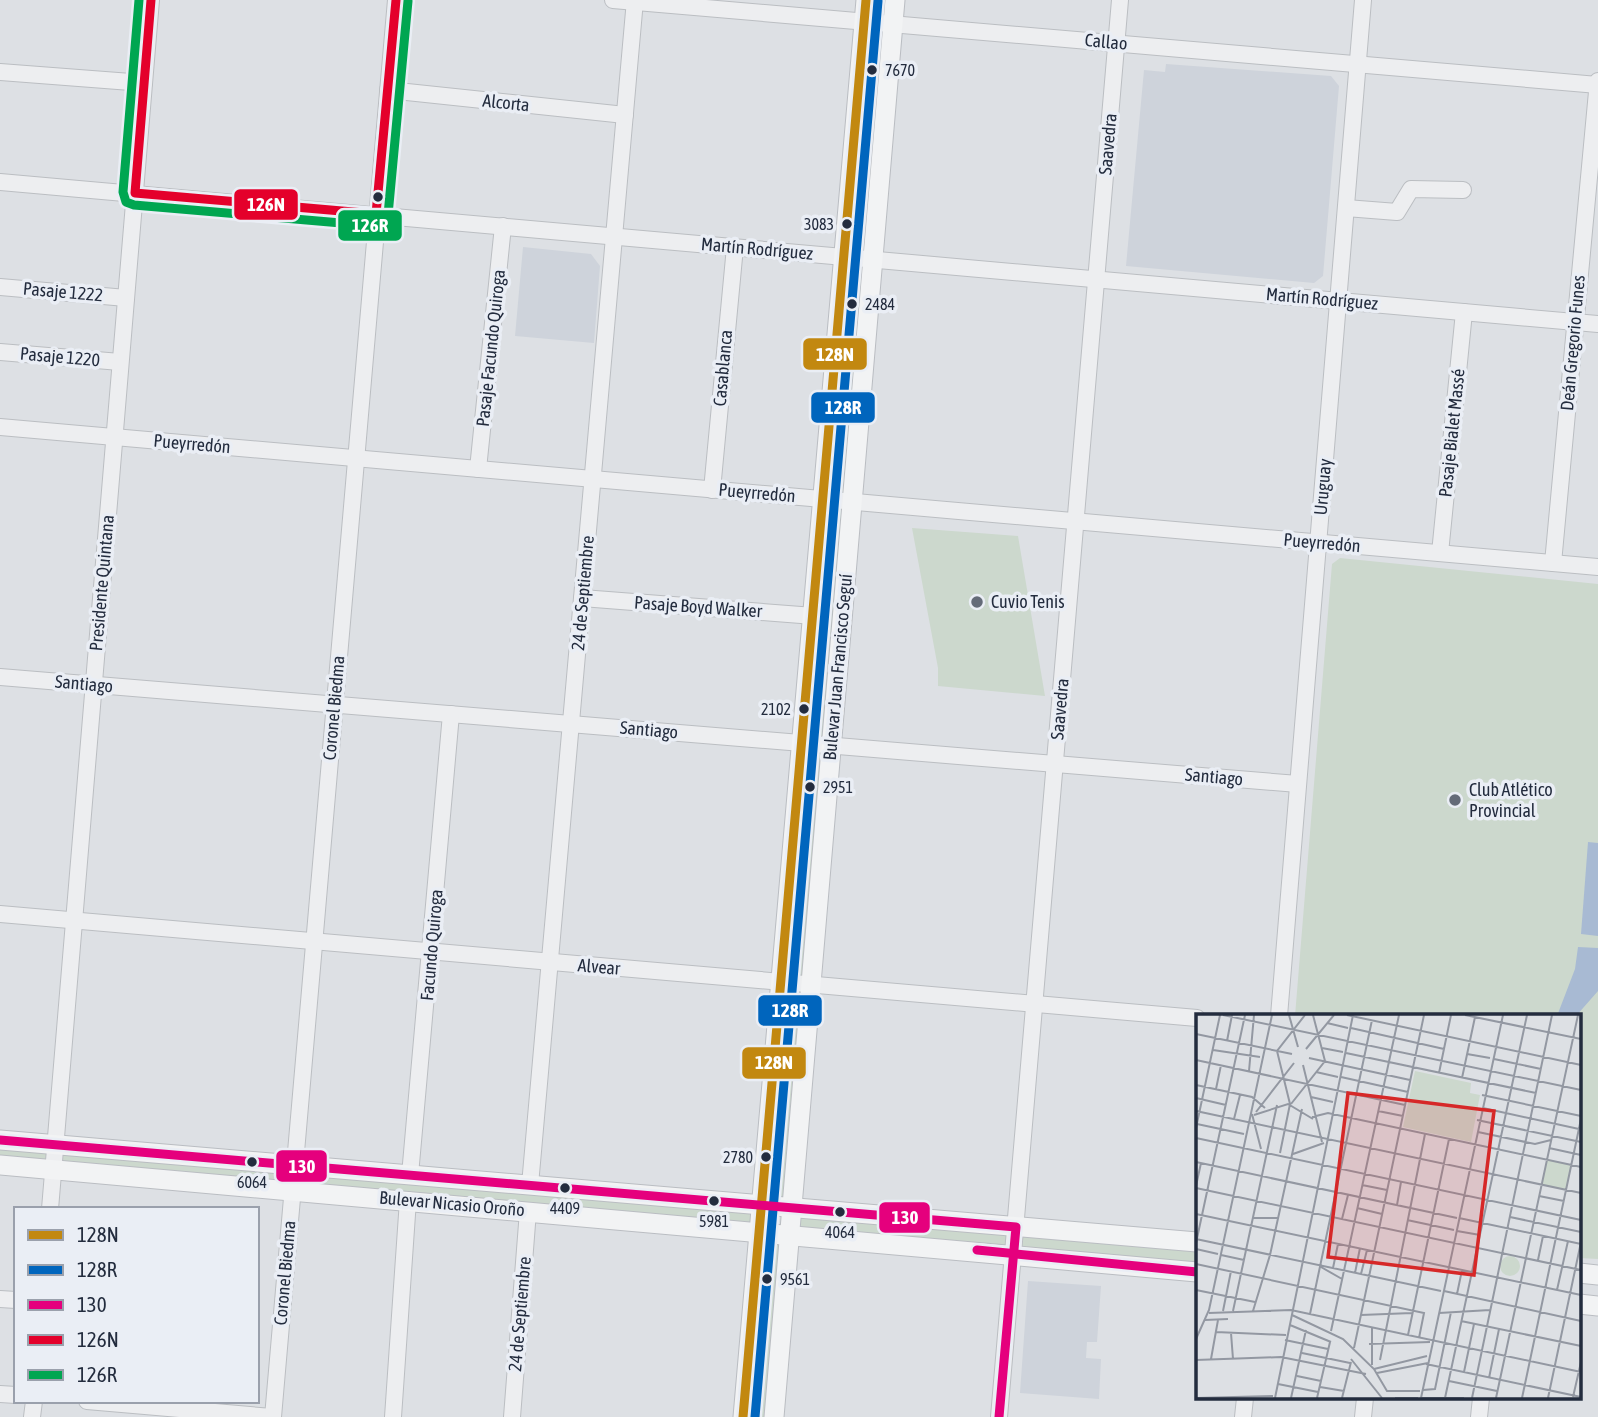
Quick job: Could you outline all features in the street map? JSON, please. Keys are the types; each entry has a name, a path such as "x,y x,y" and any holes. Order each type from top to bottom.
{"main road":[{"name":"Bulevar Juan Francisco Seguí","path":"743,1417 783,984 866,0"},
{"name":"Bulevar Juan Francisco Seguí","path":"774,1417 895,0"},
{"name":"Bulevar Nicasio Oroño","path":"0,1140 1196,1242"},
{"name":"Bulevar Nicasio Oroño","path":"0,1165 1013,1253 1196,1272"},
{"path":"1580,1273 1598,1275"},
{"path":"1580,1304 1598,1306"}],"street":[{"name":"Presidente Quintana","path":"50,1207 151,0"},
{"name":"Coronel Biedma","path":"272,1417 396,0"},
{"name":"Callao","path":"613,0 1598,84"},
{"name":"Saavedra","path":"999,1417 1121,0"},
{"name":"Uruguay","path":"1279,1014 1363,0"},
{"name":"24 de Septiembre","path":"530,1185 634,1"},
{"path":"0,72 144,83"},
{"name":"Deán Gregorio Funes","path":"1553,563 1598,84"},
{"name":"Alcorta","path":"387,90 625,115"},
{"name":"Martín Rodríguez","path":"0,182 1598,324"},
{"path":"1346,208 1393,213 1401,209 1411,189 1463,190"},
{"name":"Pasaje Facundo Quiroga","path":"478,469 503,226"},
{"name":"Casablanca","path":"712,489 735,247"},
{"name":"Pasaje 1222","path":"0,287 126,298"},
{"name":"Pasaje Bialet Massé","path":"1440,553 1464,312"},
{"name":"Pasaje 1220","path":"0,352 121,362"},
{"name":"Pueyrredón","path":"0,427 1598,567"},
{"name":"Pasaje Boyd Walker","path":"582,598 814,616"},
{"name":"Santiago","path":"0,677 1298,784"},
{"name":"Facundo Quiroga","path":"410,1175 451,714"},
{"name":"Alvear","path":"0,914 810,987 1196,1018"},
{"path":"393,1417 408,1200"},
{"name":"24 de Septiembre","path":"512,1417 528,1211"},
{"path":"110,1403 272,1417"}],"shaded area":[{"path":"866,0 895,0 791,1207 1196,1242 1196,1272 790,1234 774,1417 743,1417 760,1232 0,1165 0,1140 762,1205","holes":["763,1205 791,1207 790,1233 760,1231"]},
{"path":"1166,64 1331,76 1339,86 1323,276 1314,283 1126,266 1144,70 1165,72"},
{"path":"523,247 591,254 600,266 594,343 515,336"},
{"name":"Cuvio Tenis","path":"912,528 1018,536 1045,696 938,686 938,668"},
{"name":"Club Atlético Provincial","path":"1340,558 1598,584 1598,1259 1580,1258 1580,1014 1295,1014 1332,564"},
{"path":"1028,1281 1101,1286 1097,1342 1087,1342 1086,1358 1101,1359 1099,1399 1020,1393"}],"water":[{"path":"1588,842 1598,843 1598,936 1581,934"},
{"path":"1578,947 1598,948 1598,991 1578,1014 1558,1014 1575,969"}],"transit line":[{"name":"126R","path":"139,0 123,192 126,202 134,205 376,226 385,223 388,215 408,1"},
{"name":"126N","path":"151,0 135,193 376,214 396,0"},
{"name":"128N","path":"743,1417 866,0"},
{"name":"128R","path":"755,1417 878,1"},
{"name":"130","path":"0,1140 1016,1227 999,1417"},
{"name":"130","path":"977,1250 1196,1272"}],"place":[{"name":"7670","path":"872,70"},
{"name":"3083","path":"847,224"},
{"name":"2484","path":"852,304"},
{"name":"Cuvio Tenis","path":"977,602"},
{"name":"2102","path":"804,709"},
{"name":"2951","path":"810,787"},
{"name":"Club Atlético Provincial","path":"1455,800"},
{"name":"2780","path":"766,1157"},
{"name":"6064","path":"252,1162"},
{"name":"4409","path":"565,1188"},
{"name":"5981","path":"714,1201"},
{"name":"4064","path":"840,1212"},
{"name":"9561","path":"767,1279"}]}
